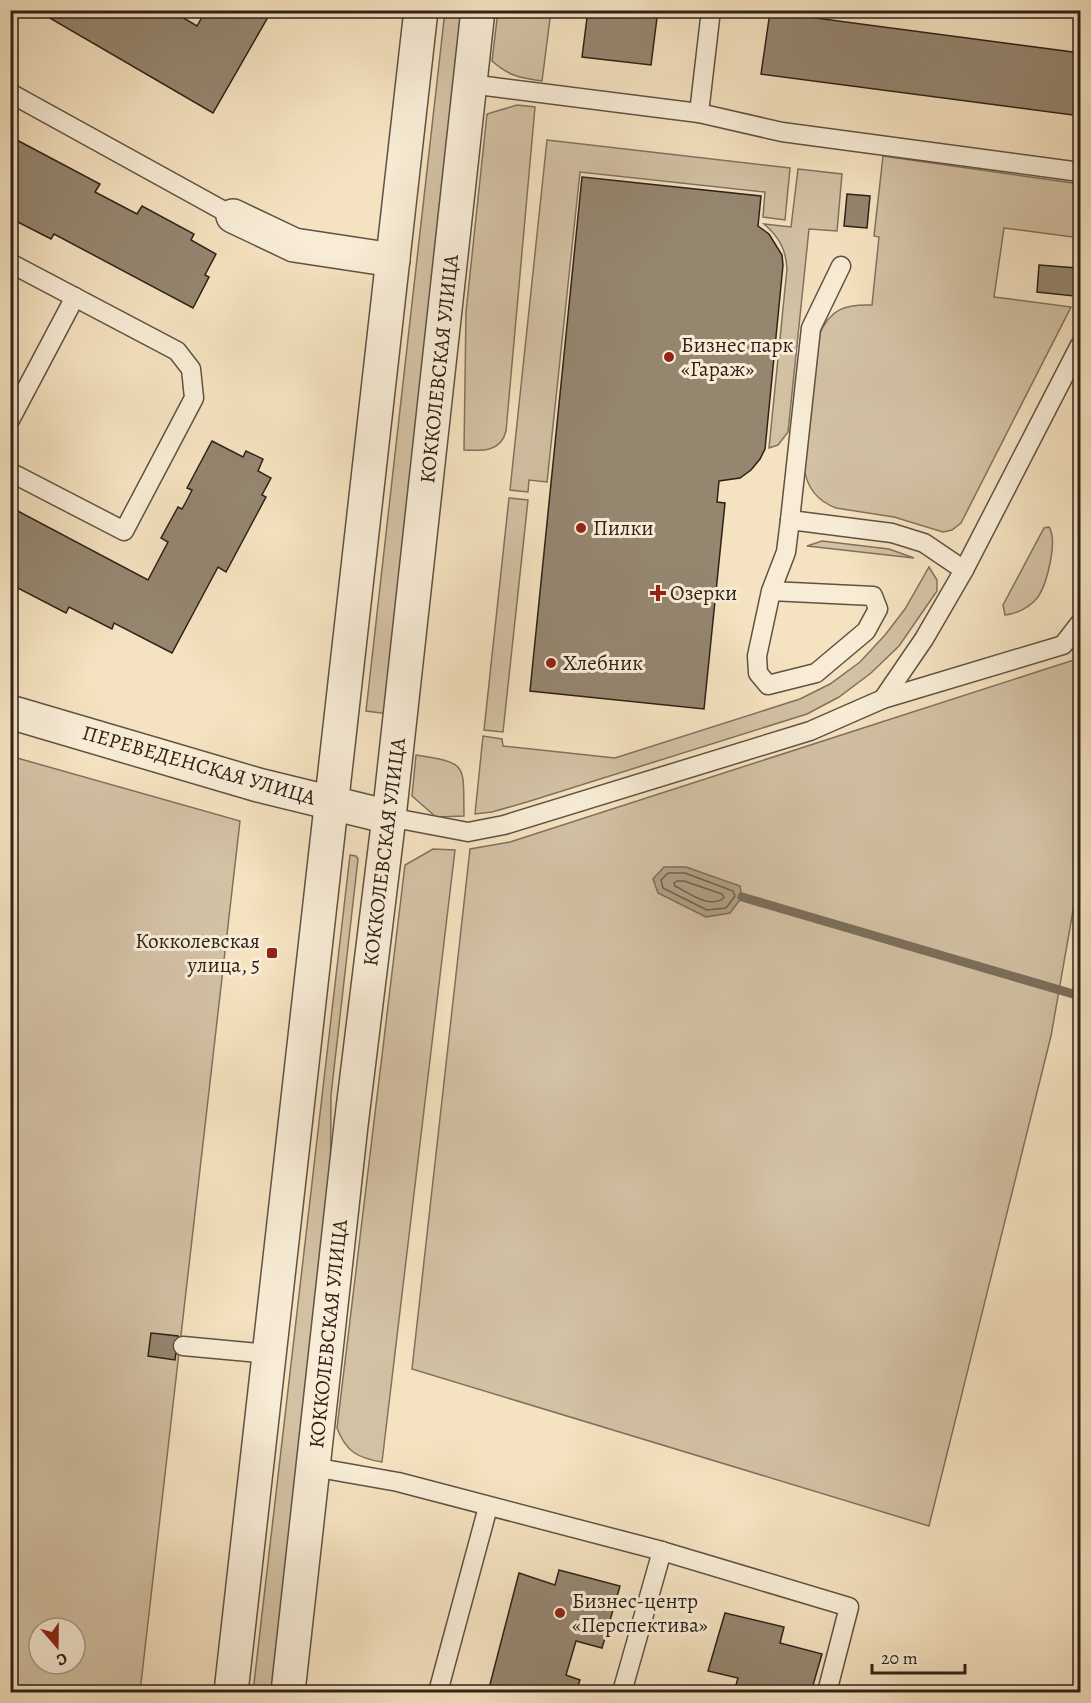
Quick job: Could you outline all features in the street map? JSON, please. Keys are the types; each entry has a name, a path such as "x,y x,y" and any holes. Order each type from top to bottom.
{"street":[{"path":"231,1692 421,10"},
{"name":"КОККОЛЕВСКАЯ УЛИЦА","path":"288,1692 350,1137 389,817 478,10"},
{"path":"233,216 294,245 393,260"},
{"name":"ПЕРЕВЕДЕНСКАЯ УЛИЦА","path":"10,712 258,785 389,817"}],"lane":[{"path":"699,113 711,10"},
{"path":"470,84 699,113 782,132 1080,172"},
{"path":"10,93 233,216"},
{"path":"10,263 177,351 191,369 194,398 124,531 10,472"},
{"path":"771,591 873,596 878,609 866,631 816,673 768,685 758,673 758,656 771,591 786,552 811,328 841,266"},
{"path":"10,420 75,297"},
{"path":"883,699 924,639 964,570 1080,345"},
{"path":"790,520 892,533 924,543 964,570"},
{"path":"389,817 468,832 504,825 810,731 883,699 1063,645 1080,623"},
{"path":"183,1346 269,1354"},
{"path":"313,1467 398,1482 662,1551 849,1607 827,1692"},
{"path":"438,1692 488,1507"},
{"path":"622,1692 662,1551"}],"shaded area":[{"path":"445,11 468,11 389,714 366,711"},
{"path":"498,11 551,11 542,81 515,76 492,61"},
{"path":"517,105 535,107 506,431 500,443 495,447 484,450 464,450 466,312 487,114"},
{"path":"547,140 790,168 785,220 763,217 765,192 580,172 547,482 529,480 528,492 510,490"},
{"path":"883,156 1080,184 1080,238 1004,228 994,297 1071,307 961,523 952,530 943,532 894,517 829,505 818,498 810,488 804,468 819,335 828,319 840,310 846,307 872,305 879,237 874,236"},
{"path":"798,169 842,174 837,231 809,229 788,432 778,445 769,448 787,269 781,244 764,224 791,227"},
{"path":"509,498 528,500 503,732 484,730"},
{"path":"1049,527 1052,551 1048,573 1038,597 1019,612 1005,615 1003,605 1044,528"},
{"path":"822,541 889,549 914,558 807,546"},
{"path":"929,567 937,580 937,591 899,646 871,673 839,697 807,714 527,802 492,812 475,814 483,736 502,739 503,746 615,758 800,699 830,684 860,662 905,609"},
{"path":"1080,658 1080,871 1051,1036 929,1526 412,1369 470,849 510,842"},
{"path":"416,755 446,761 460,769 464,786 464,816 436,817 412,796"},
{"path":"10,756 240,821 140,1692 11,1692"},
{"path":"433,849 455,850 382,1462 354,1452 344,1443 337,1428 405,865"},
{"path":"350,855 358,859 331,1095 330,1226 274,1692 253,1692"}],"water":[{"path":"664,867 686,867 740,886 742,897 730,913 706,917 658,893 653,879"}],"building":[{"path":"36,10 170,10 197,26 206,10 272,10 213,113"},
{"path":"588,10 658,10 651,65 582,57"},
{"path":"770,12 1080,53 1080,116 761,74"},
{"path":"13,138 100,184 95,192 137,214 142,206 194,234 191,240 216,254 205,275 209,277 193,308 54,234 51,239 10,218 10,144"},
{"name":"Бизнес парк «Гараж»","path":"582,177 761,196 758,226 769,234 782,255 783,265 765,449 751,470 740,478 719,481 717,502 725,503 704,709 530,691"},
{"path":"847,194 870,196 867,228 844,226"},
{"path":"1039,265 1077,268 1074,296 1037,292"},
{"path":"212,441 243,457 246,451 263,459 258,471 271,478 262,495 266,497 226,572 218,567 172,653 114,623 112,629 69,607 66,613 10,584 14,577 10,576 10,515 14,509 148,580 168,542 161,538 178,507 182,509 187,500 192,490 187,488"},
{"path":"151,1333 178,1336 175,1360 148,1356"},
{"name":"Бизнес-центр «Перспектива»","path":"559,1570 620,1586 602,1648 576,1641 566,1675 580,1680 576,1692 488,1692 519,1573 555,1585"},
{"name":"Бизнес-центр «Перспектива»","path":"725,1613 784,1627 780,1643 822,1654 811,1692 734,1692 738,1678 708,1671"}],"waterway":[{"path":"742,897 1080,996"}],"place":[{"name":"Бизнес парк «Гараж»","path":"669,357"},
{"name":"Пилки","path":"581,528"},
{"name":"Озерки","path":"658,593"},
{"name":"Хлебник","path":"551,663"},
{"name":"Кокколевская улица, 5","path":"272,953"},
{"name":"Бизнес-центр «Перспектива»","path":"560,1613"}]}
